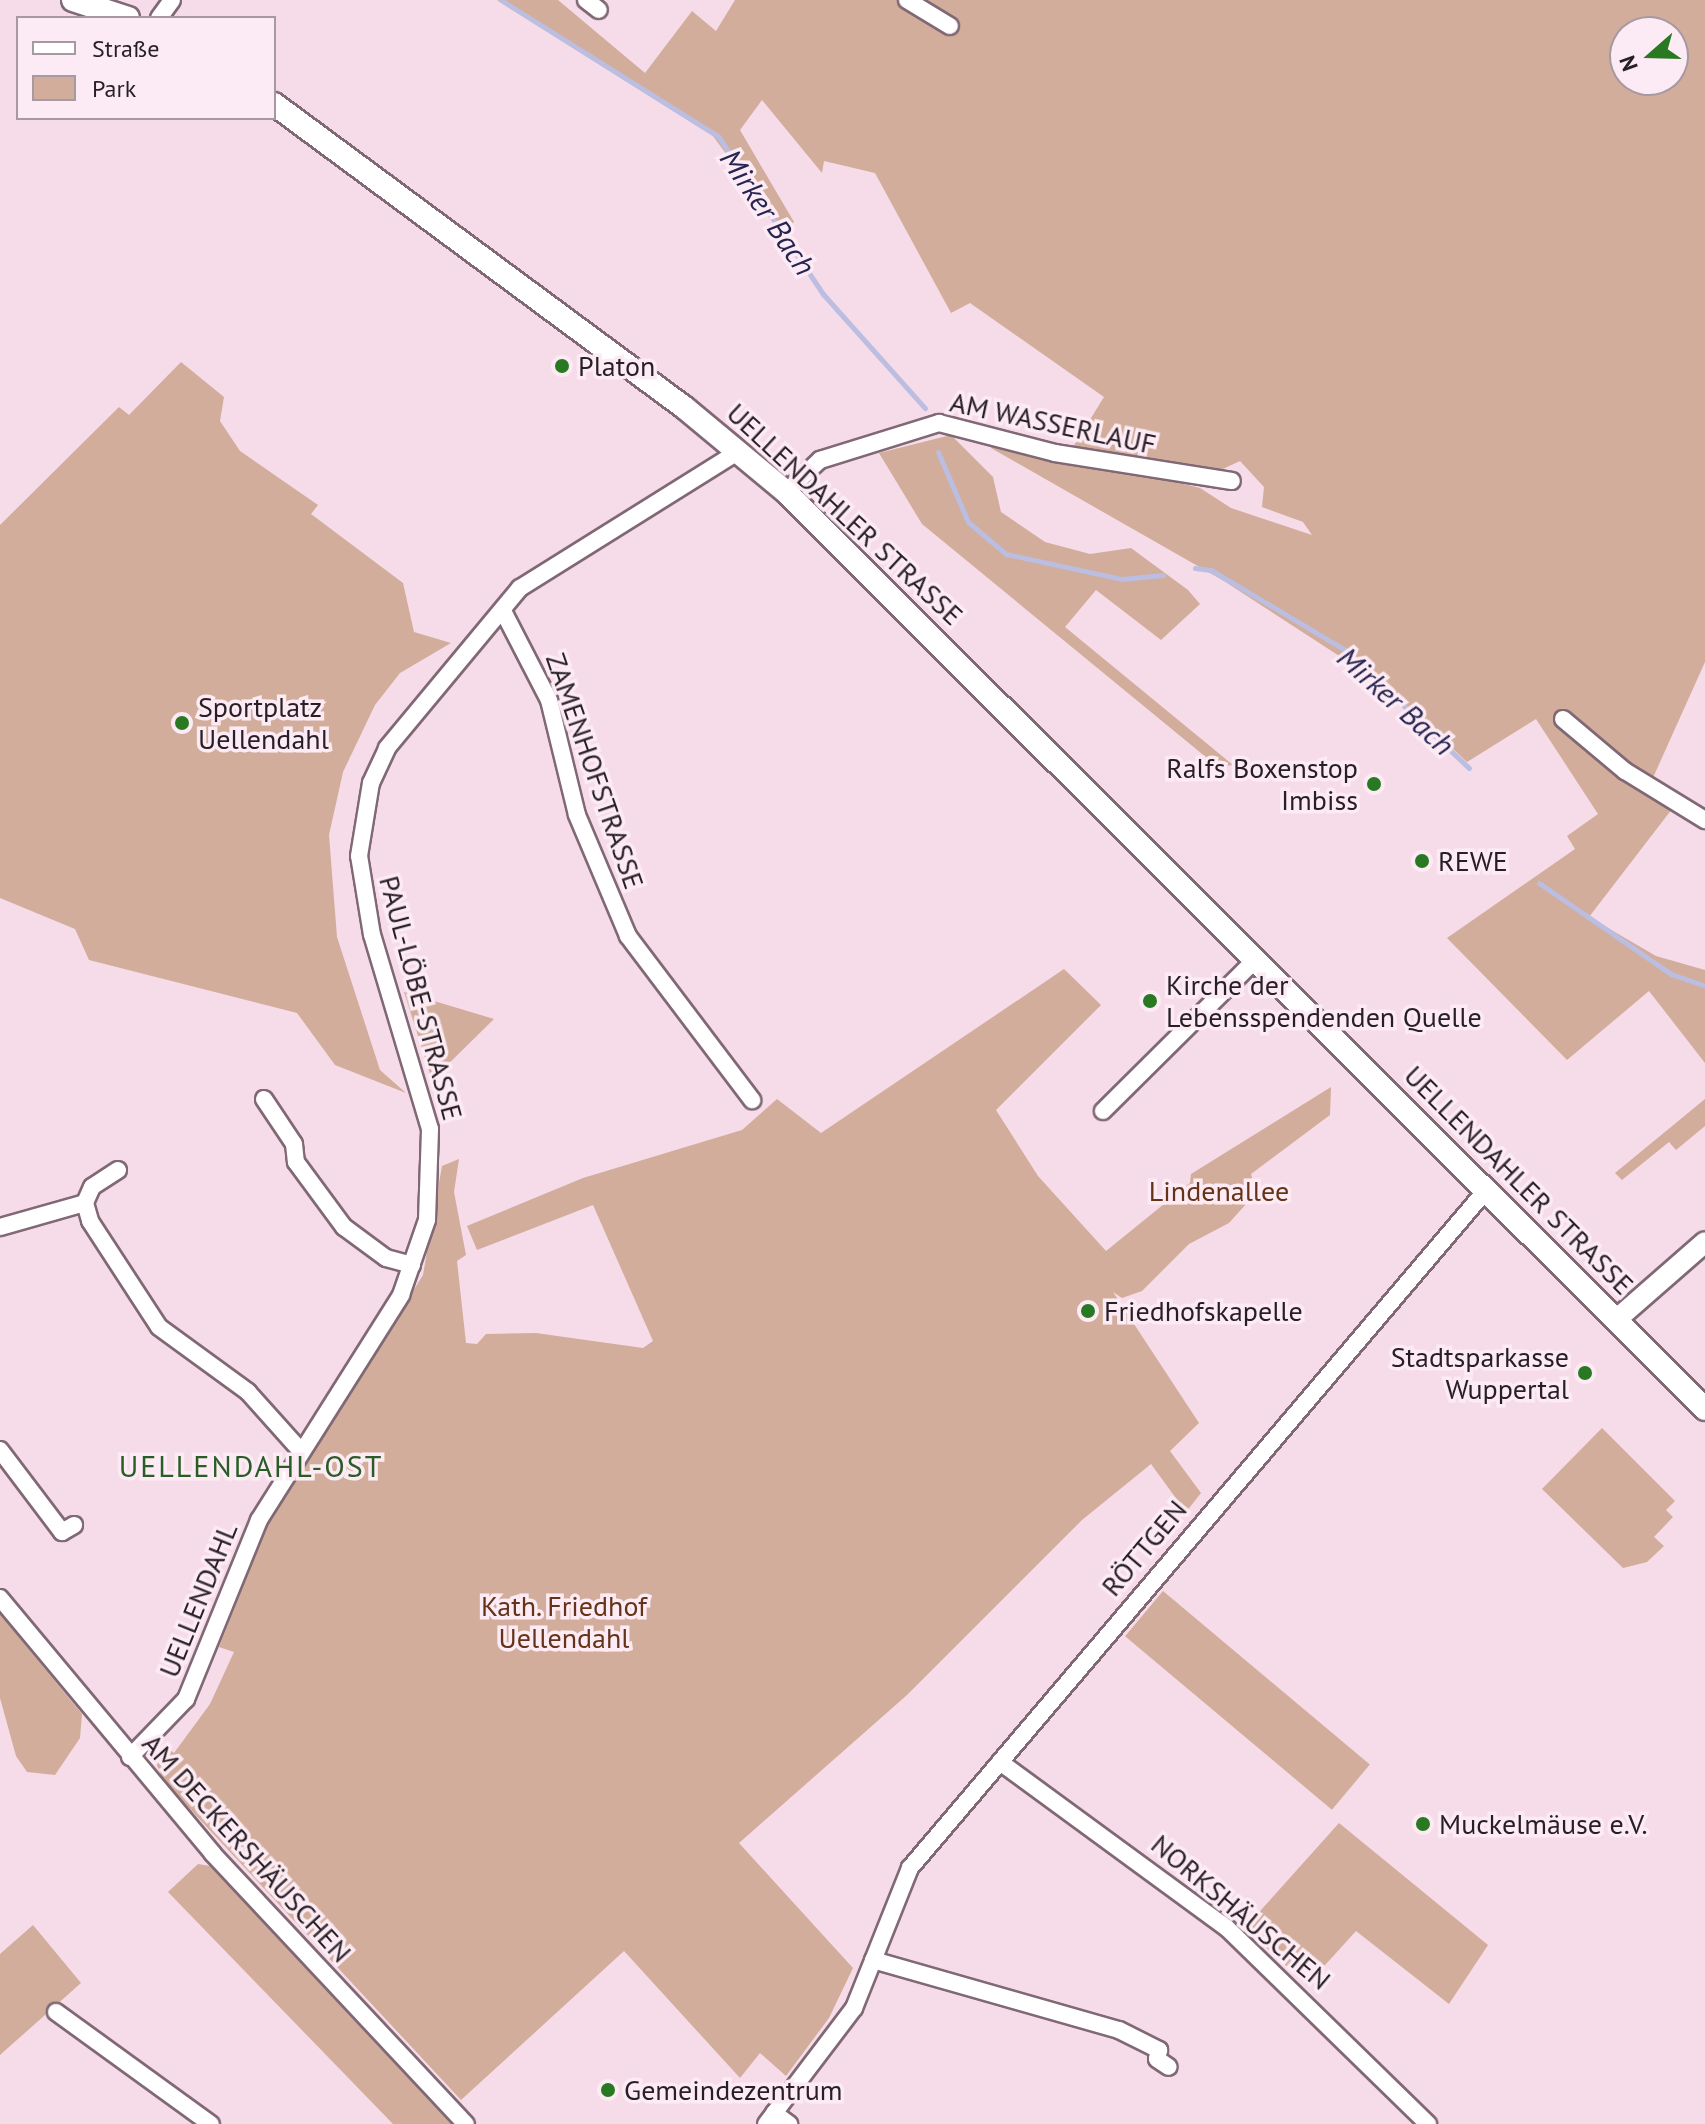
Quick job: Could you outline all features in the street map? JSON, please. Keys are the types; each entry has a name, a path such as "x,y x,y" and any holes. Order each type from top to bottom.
{"main road":[{"path":"73,0 122,16"},
{"name":"UELLENDAHLER STRASSE","path":"276,105 739,451 786,492 1257,958 1705,1409"}],"street":[{"path":"907,0 950,26"},
{"name":"AM WASSERLAUF","path":"786,492 820,460 939,423 1055,453 1232,481"},
{"name":"PAUL-LÖBE-STRASSE","path":"433,1156 363,894 362,818 371,783 409,714 503,611 520,588 739,451"},
{"name":"ZAMENHOFSTRASSE","path":"503,611 549,700 577,815 628,936 752,1100"},
{"path":"1563,719 1625,771 1705,820"},
{"path":"1103,1111 1257,958"},
{"path":"264,1099 294,1144 296,1162 344,1227 386,1258 412,1265"},
{"name":"UELLENDAHL","path":"130,1757 169,1725 192,1688 247,1545 301,1451 401,1295 427,1220 433,1156"},
{"path":"85,1203 92,1187 118,1170"},
{"name":"RÖTTGEN","path":"770,2119 830,2048 873,1960 898,1887 1000,1762 1487,1189"},
{"path":"0,1227 85,1203"},
{"path":"85,1203 159,1327 248,1392 301,1451"},
{"path":"1616,1320 1705,1242"},
{"path":"0,1450 62,1532 74,1525"},
{"name":"AM DECKERSHÄUSCHEN","path":"0,1598 130,1757 466,2124"},
{"name":"NORKSHÄUSCHEN","path":"1000,1762 1227,1928 1428,2124"},
{"path":"873,1960 1119,2030 1159,2050 1157,2059 1169,2067"},
{"path":"56,2012 211,2124"},
{"path":"770,2119 789,2124"}],"green space":[{"path":"497,0 558,0 645,73 692,11 716,31 735,0 1705,0 1705,662 1647,791 1672,809 1589,917 1656,956 1705,970 1705,1063 1649,991 1567,1060 1447,938 1575,849 1567,836 1598,814 1536,719 1467,762 1387,687 1224,581 991,448 990,435 1200,488 1231,508 1312,535 1303,522 1262,507 1264,487 1240,461 1212,474 1070,452 1104,397 970,303 951,313 875,173 824,161 822,173 762,100 740,130 794,222 783,231 713,136"},
{"name":"Sportplatz Uellendahl","path":"181,362 224,397 220,421 240,451 318,505 311,514 403,583 414,632 451,643 400,673 375,705 343,772 329,835 337,937 380,1070 406,1093 335,1065 297,1013 89,960 75,929 0,898 0,525 119,407 129,415"},
{"path":"951,435 993,477 1001,512 1045,542 1090,554 1131,548 1188,590 1200,604 1161,640 1096,590 1065,627 1233,765 1218,767 922,524 879,453"},
{"name":"Kath. Friedhof Uellendahl","path":"1064,969 1101,1005 996,1110 1038,1176 1106,1251 1190,1183 1191,1174 1331,1087 1330,1115 1251,1174 1256,1193 1229,1223 1189,1244 1142,1291 1122,1298 1113,1292 1199,1423 1170,1451 1201,1493 1186,1512 1151,1464 1082,1520 907,1695 739,1843 853,1968 829,2018 786,2076 760,2053 740,2078 624,1951 461,2100 163,1780 157,1765 164,1745 174,1753 210,1704 234,1652 219,1647 267,1526 423,1275 442,1166 459,1159 454,1192 466,1255 457,1261 466,1343 477,1344 486,1334 536,1333 643,1348 653,1341 593,1205 477,1250 467,1226 583,1178 742,1130 777,1099 821,1133"},
{"path":"404,992 494,1019 432,1080"},
{"path":"1705,1099 1705,1126 1676,1150 1669,1142 1622,1180 1615,1173"},
{"path":"1602,1428 1675,1501 1666,1510 1673,1517 1654,1537 1664,1546 1647,1562 1623,1568 1542,1489"},
{"path":"1163,1591 1370,1765 1332,1810 1125,1636"},
{"path":"0,1614 82,1714 80,1738 55,1775 27,1772 16,1756 0,1698"},
{"path":"1339,1823 1488,1945 1449,2004 1356,1931 1307,1985 1245,1928"},
{"path":"198,1864 210,1866 451,2124 393,2124 168,1892"},
{"path":"33,1925 81,1983 0,2055 0,1954"}],"waterway":[{"name":"Mirker Bach","path":"501,0 718,136 823,294 925,408"},
{"name":"Mirker Bach","path":"938,452 968,522 1006,554 1122,579 1163,575"},
{"name":"Mirker Bach","path":"1195,568 1211,570 1345,650 1469,768"},
{"name":"Mirker Bach","path":"1539,883 1671,974 1705,986"}],"place":[{"name":"Platon","path":"562,366"},
{"name":"Sportplatz Uellendahl","path":"182,723"},
{"name":"Ralfs Boxenstop Imbiss","path":"1374,784"},
{"name":"REWE","path":"1422,861"},
{"name":"Kirche der Lebensspendenden Quelle","path":"1150,1001"},
{"name":"Friedhofskapelle","path":"1088,1311"},
{"name":"Stadtsparkasse Wuppertal","path":"1585,1373"},
{"name":"Muckelmäuse e.V.","path":"1423,1824"},
{"name":"Gemeindezentrum","path":"608,2090"}],"district":[{"name":"UELLENDAHL-OST","path":"251,1466"}],"park label":[{"name":"Lindenallee","path":"1219,1191"}]}
